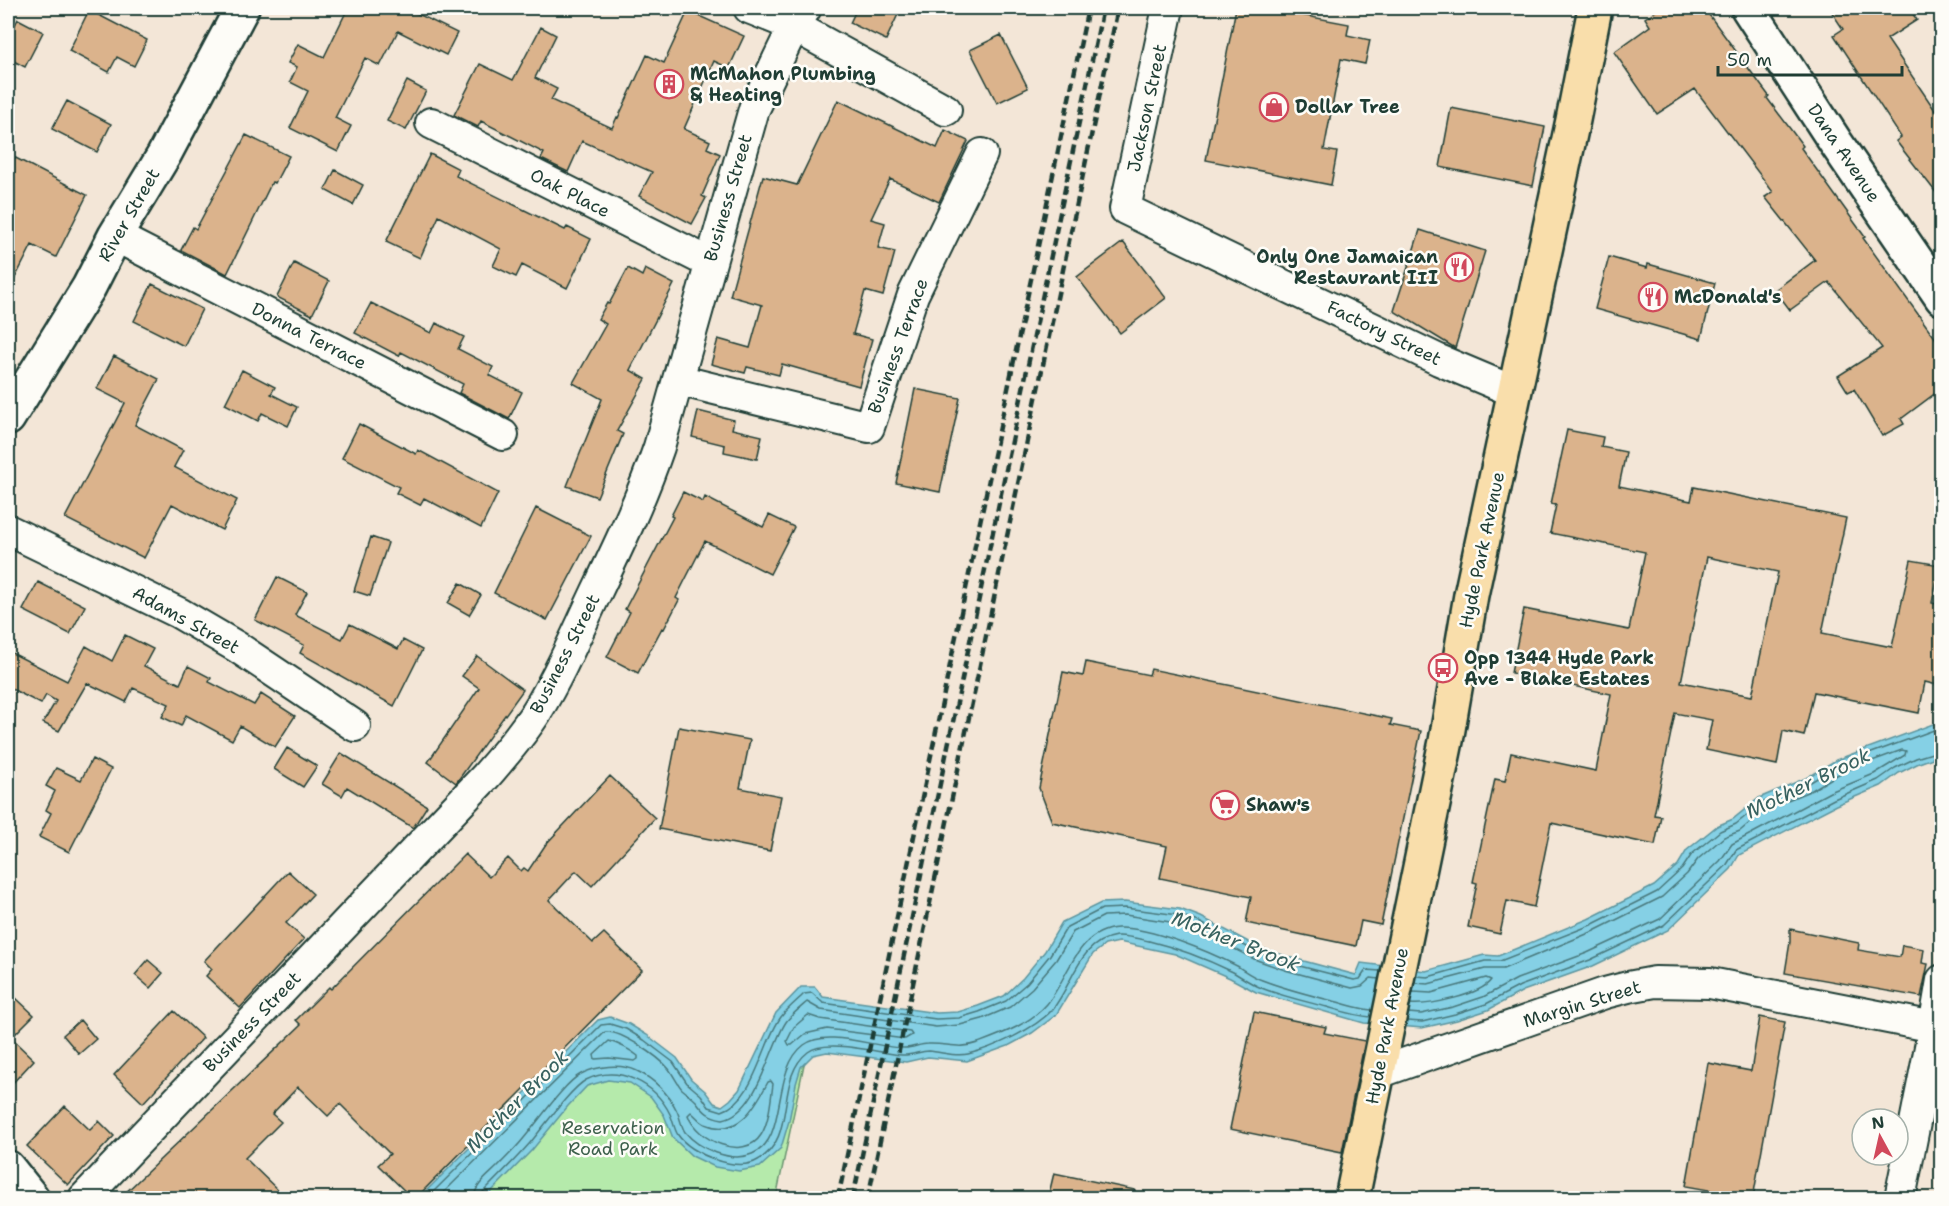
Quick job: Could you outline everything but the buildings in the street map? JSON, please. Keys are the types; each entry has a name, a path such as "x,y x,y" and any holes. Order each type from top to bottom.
{"main road":[{"name":"River Street","path":"8,418 71,317 115,236 164,155 242,8"},
{"name":"Hyde Park Avenue","path":"1352,1198 1446,741 1471,595 1595,8"},
{"name":"Dana Avenue","path":"1748,8 1941,298"},
{"path":"8,1168 32,1198"}],"street":[{"path":"749,8 800,17 946,110"},
{"name":"Jackson Street","path":"1125,209 1168,8"},
{"name":"Business Street","path":"84,1198 486,776 537,712 555,681 631,521 659,447 754,109 800,17"},
{"name":"Oak Place","path":"431,123 710,263"},
{"name":"Business Terrace","path":"678,380 868,427 913,294 982,154"},
{"name":"Factory Street","path":"1125,209 1439,360 1515,392"},
{"name":"Donna Terrace","path":"115,236 503,435"},
{"name":"Adams Street","path":"8,530 179,613 237,647 355,726"},
{"path":"1900,1198 1934,1027 1941,980"},
{"name":"Margin Street","path":"1378,1073 1605,993 1655,982 1710,983 1934,1027"}],"green space":[{"name":"Reservation Road Park","path":"807,1050 776,1198 479,1198 583,1081 615,1071 645,1080 680,1137"}],"water":[{"name":"Mother Brook","path":"1941,721 1941,755 1919,763 1899,773 1881,786 1836,805 1739,855 1731,869 1668,930 1593,966 1523,991 1488,1010 1457,1020 1422,1028 1364,1023 1256,992 1175,954 1119,942 1105,945 1093,954 1056,1015 1032,1033 1008,1046 967,1061 928,1057 906,1062 827,1052 813,1055 801,1067 781,1148 760,1167 739,1171 715,1167 692,1156 673,1138 664,1115 651,1097 630,1083 608,1080 587,1086 532,1150 485,1198 419,1198 598,1020 610,1017 629,1024 647,1035 677,1058 691,1079 705,1091 714,1103 722,1106 739,1090 776,1013 801,987 815,987 823,997 937,1013 958,1012 1004,996 1023,978 1045,951 1062,922 1101,903 1125,902 1180,909 1201,917 1258,947 1356,975 1361,963 1426,971 1484,955 1498,956 1588,919 1654,886 1678,865 1687,850 1717,826 1733,819 1759,798 1806,778 1836,760"}],"railway":[{"path":"838,1198 1088,8"},
{"path":"853,1198 1103,8"},
{"path":"868,1198 1118,8"}],"place":[{"name":"McMahon Plumbing & Heating","path":"669,84"},
{"name":"Dollar Tree","path":"1274,107"},
{"name":"Only One Jamaican Restaurant III","path":"1459,267"},
{"name":"McDonald's","path":"1653,297"},
{"name":"Opp 1344 Hyde Park Ave - Blake Estates","path":"1443,668"},
{"name":"Shaw's","path":"1225,805"}]}
